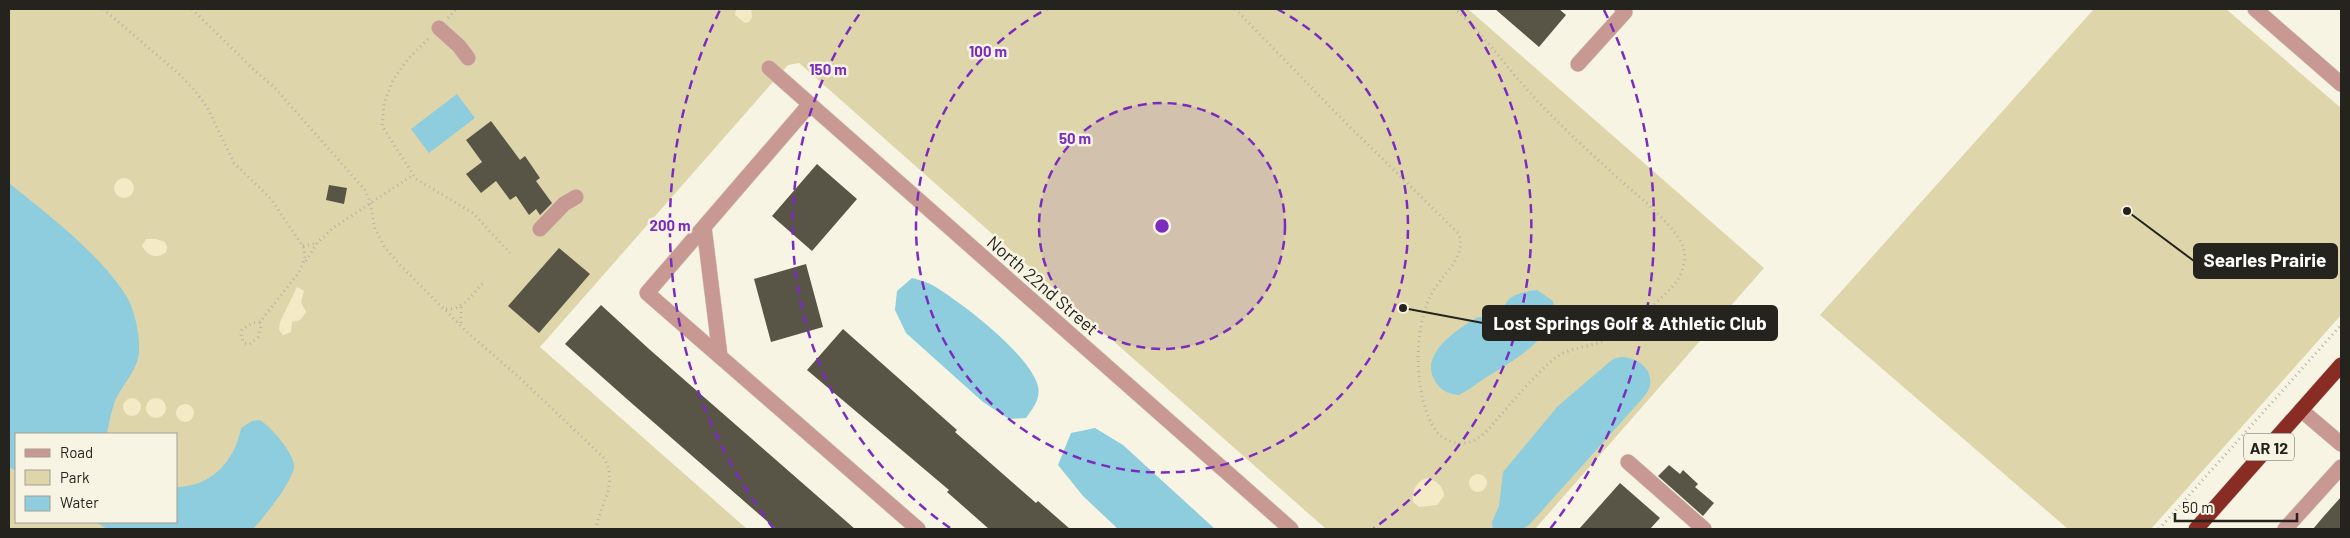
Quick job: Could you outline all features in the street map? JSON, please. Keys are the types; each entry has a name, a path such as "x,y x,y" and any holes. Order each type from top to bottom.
{"highway":[{"name":"AR 12","path":"2196,529 2341,365"}],"street":[{"path":"1578,64 1625,12 1622,9"},
{"path":"2254,9 2341,84"},
{"path":"439,28 459,46 468,58"},
{"name":"North 22nd Street","path":"769,68 1291,529"},
{"path":"810,104 647,293 918,529"},
{"path":"540,229 556,212 576,197"},
{"path":"704,227 720,356"},
{"path":"2301,410 2341,444"},
{"path":"1628,462 1704,529"},
{"path":"2285,529 2341,467"}],"path":[{"path":"103,9 177,72 196,92 234,163 271,200 302,246 306,253 303,265"},
{"path":"192,9 286,99 365,190 370,202 375,229 384,246 399,264 462,326 604,458 610,469 610,485 596,529"},
{"path":"456,9 408,59 395,76 386,96 381,118 383,129 419,182 473,213 510,253"},
{"path":"1235,9 1344,122 1458,233 1461,242 1459,252 1430,295 1424,314 1418,357 1420,382 1433,425 1444,438 1462,443 1482,435 1534,378 1558,356 1569,350 1604,341 1632,322 1678,281 1684,264 1684,253 1680,241 1658,213 1578,143 1533,96 1480,33 1455,9"},
{"path":"260,322 252,323 242,330 241,336 244,342 250,344 255,340 261,327 260,322 303,265 317,243 342,221 413,175"},
{"path":"302,246 317,243"},
{"path":"445,309 456,309 461,306 485,281"},
{"path":"461,306 460,318 462,326"},
{"path":"2159,529 2341,324"}],"green space":[{"path":"9,9 1468,9 1764,268 1535,529 1326,529 799,63 788,65 540,347 747,529 9,529"},
{"path":"2094,9 2226,9 2341,108 2341,315 2151,529 2068,529 1820,315"}],"sand":[{"path":"736,9 751,9 752,17 749,22 745,23 735,15"},
{"path":"124,178 131,181 134,188 131,195 124,198 117,195 114,188 117,181"},
{"path":"146,239 156,239 165,242 166,252 159,256 149,254 142,246"},
{"path":"297,287 304,291 301,302 306,312 300,320 292,322 291,332 283,335 279,330 280,322"},
{"path":"132,398 138,401 141,407 138,413 132,416 126,413 123,407 126,401"},
{"path":"156,398 163,401 166,408 163,415 156,418 149,415 146,408 149,401"},
{"path":"185,404 191,407 194,413 191,419 185,422 179,419 176,413 179,407"},
{"path":"1478,474 1484,477 1487,483 1484,489 1478,492 1472,489 1469,483 1472,477"},
{"path":"1427,478 1439,484 1444,496 1437,505 1419,507 1413,502 1414,490 1420,481"}],"water":[{"path":"457,94 475,118 429,153 411,129"},
{"path":"9,183 90,252 118,283 133,310 138,331 139,351 136,365 115,401 107,433 15,433 15,470 9,467"},
{"path":"912,278 934,286 960,304 992,329 1020,357 1031,371 1037,383 1039,393 1032,410 1026,418 1009,419 983,402 906,333 895,310 897,291"},
{"path":"1537,290 1553,301 1553,314 1549,326 1531,347 1507,365 1459,395 1451,394 1438,386 1431,369 1432,360 1444,342 1478,317 1497,319 1510,298 1524,292"},
{"path":"1621,357 1638,361 1649,373 1649,387 1646,394 1530,524 1523,529 1493,529 1492,522 1499,506 1503,472 1558,406 1613,359"},
{"path":"260,420 270,428 287,448 294,467 283,490 253,529 107,529 98,523 178,523 178,487 189,486 200,482 219,470 233,451 241,428 252,421"},
{"path":"1095,428 1123,445 1215,529 1118,529 1083,496 1058,465 1071,433"}],"building":[{"path":"1495,9 1559,9 1566,15 1539,47"},
{"path":"491,121 520,160 525,156 540,178 536,181 552,203 540,215 536,209 529,215 516,196 510,200 496,181 481,193 466,174 482,162 466,140"},
{"path":"817,164 857,199 812,251 772,216"},
{"path":"329,185 347,188 344,204 326,200"},
{"path":"559,248 590,274 539,333 508,306"},
{"path":"806,264 823,327 771,342 754,279"},
{"path":"601,305 855,529 776,529 628,400 565,344"},
{"path":"843,329 957,430 955,432 1036,503 1038,501 1070,529 989,529 947,492 949,490 807,370"},
{"path":"1669,465 1680,474 1683,470 1698,484 1695,487 1714,503 1703,516 1658,476"},
{"path":"1620,483 1660,518 1650,529 1579,529"},
{"path":"2341,497 2341,529 2313,529 2324,516"}],"place":[{"name":"Searles Prairie","path":"2127,211"},
{"name":"Lost Springs Golf & Athletic Club","path":"1403,308"}]}
